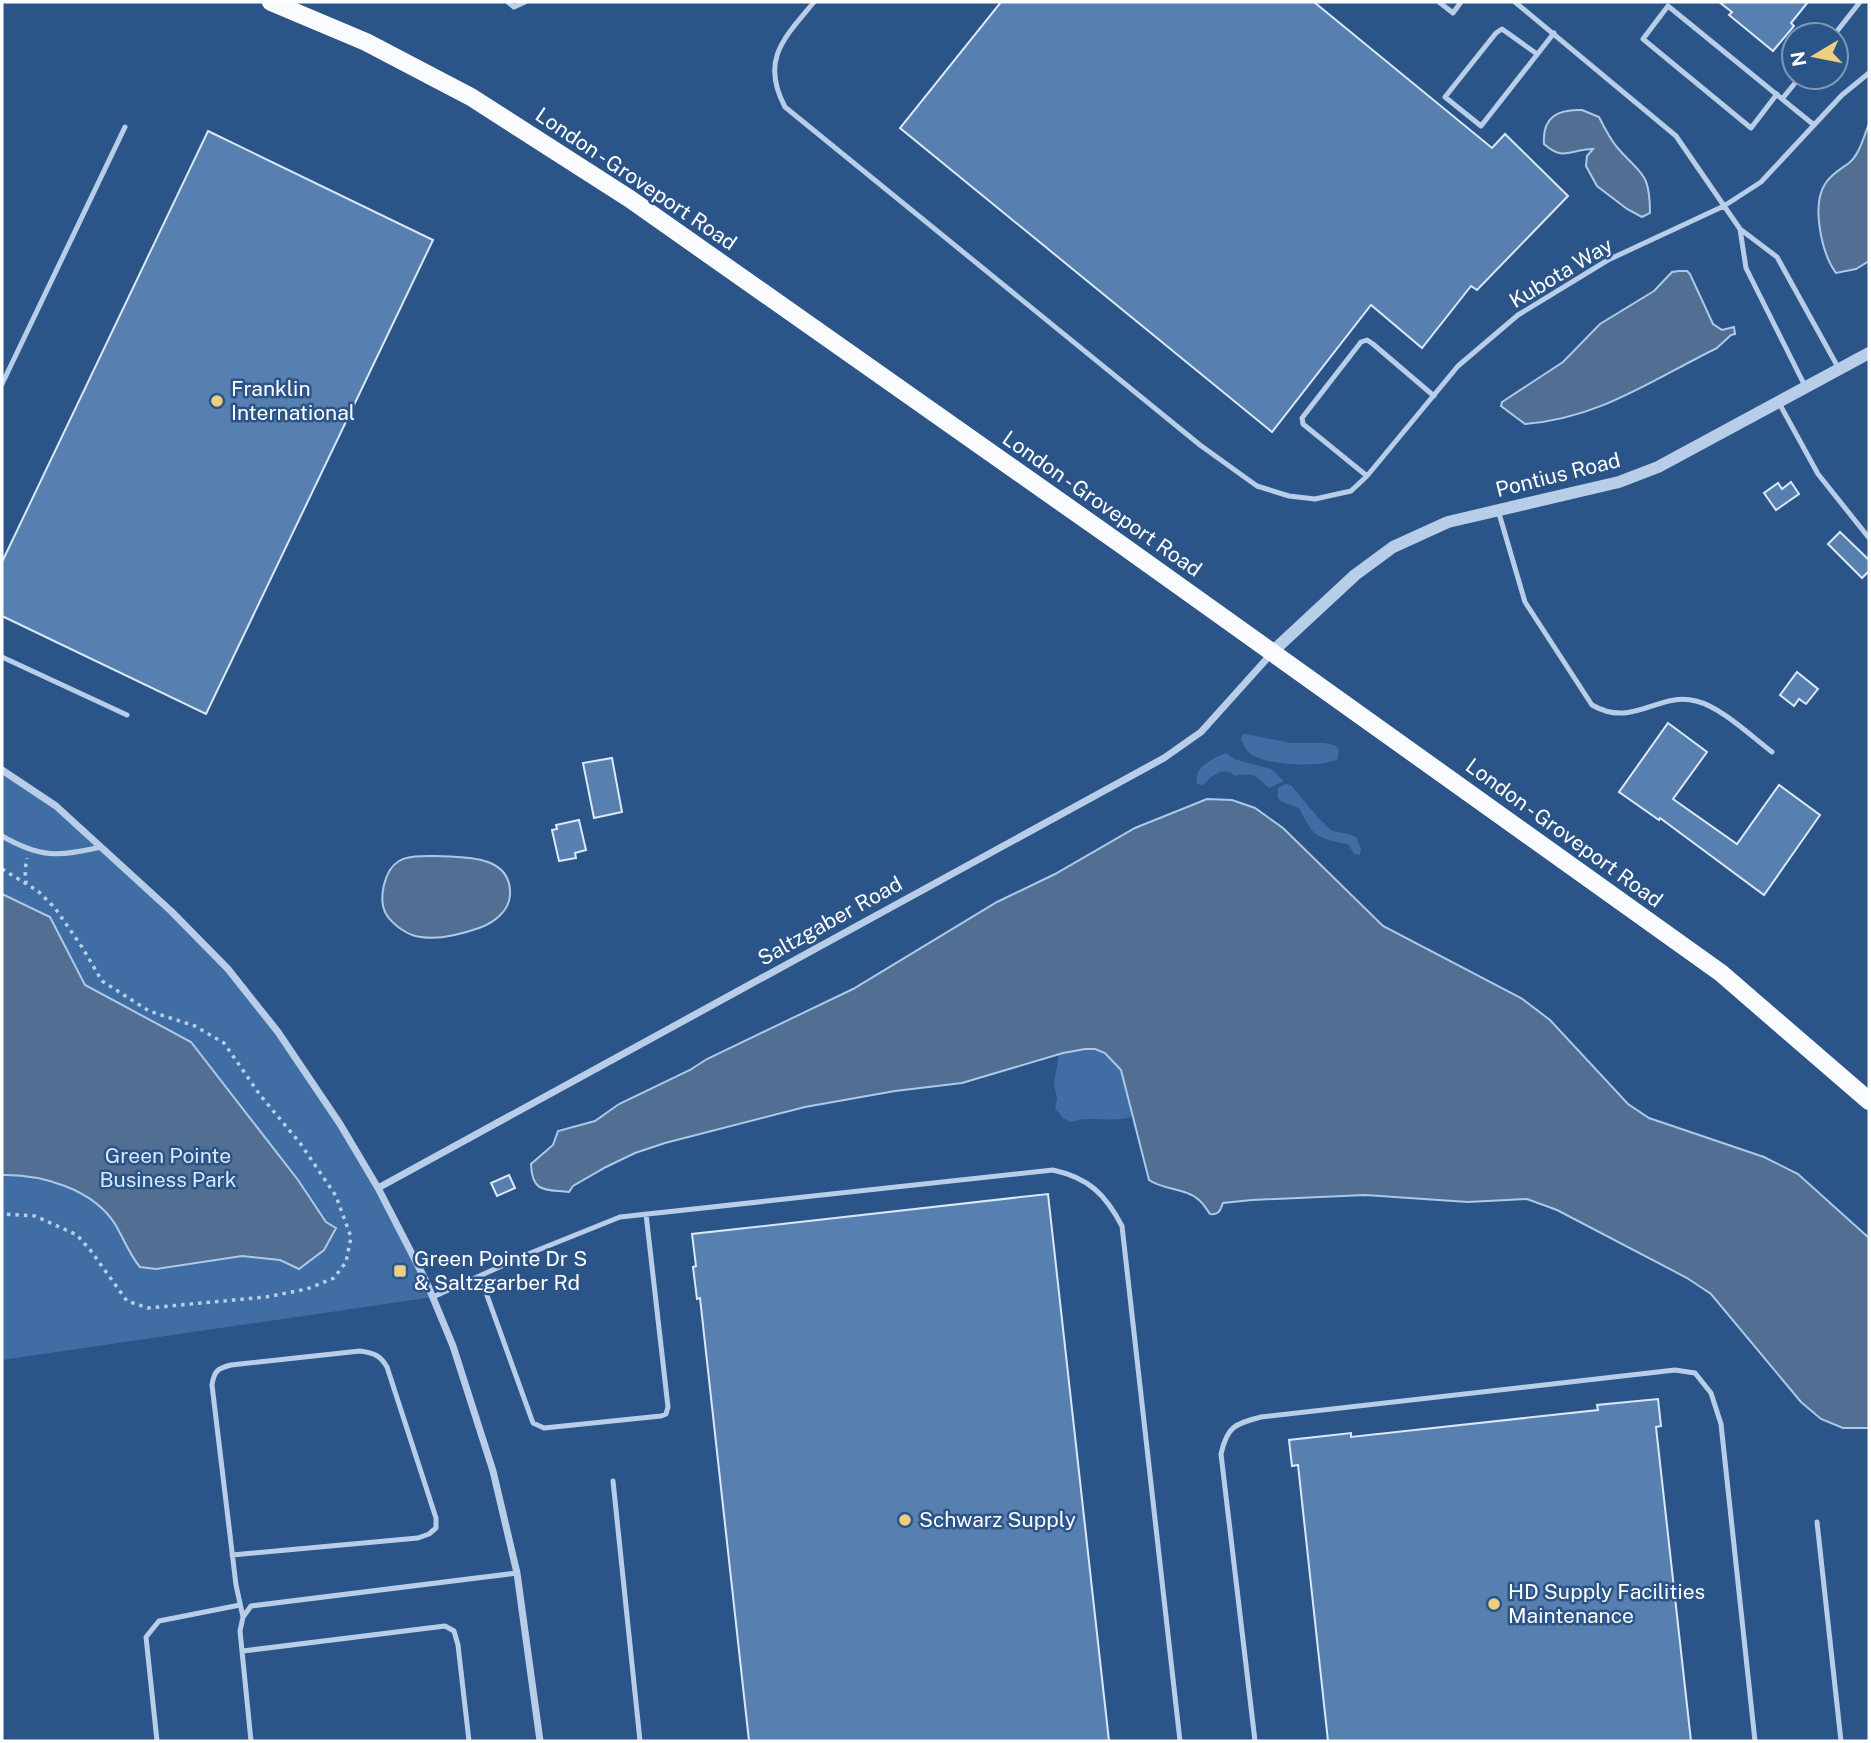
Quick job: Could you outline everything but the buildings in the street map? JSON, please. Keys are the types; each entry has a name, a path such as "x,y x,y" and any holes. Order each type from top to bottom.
{"main road":[{"name":"London - Groveport Road","path":"271,2 366,42 471,97 630,199 1272,652 1721,974 1869,1101"}],"street":[{"name":"Pontius Road","path":"1272,652 1355,575 1392,547 1448,522 1632,477 1685,453 1869,353"},
{"name":"Saltzgaber Road","path":"378,1188 1164,758 1201,732 1272,652"},
{"path":"2,770 56,806 172,911 228,969 278,1032 340,1124 378,1188 433,1297 453,1346 485,1446 512,1545 540,1741"}],"lane":[{"path":"508,2 514,7 525,2"},
{"name":"Kubota Way","path":"814,2 797,22 776,55 773,74 776,89 785,107 1189,436 1257,486 1289,496 1315,499 1351,491 1367,476 1458,366 1518,315 1608,260 1724,205 1761,182 1842,95 1869,73"},
{"path":"1439,2 1453,13 1461,2"},
{"path":"1515,2 1676,136 1740,229 1777,257 1839,369"},
{"path":"1845,21 1860,2"},
{"path":"1785,91 1779,97 1751,128 1643,39 1668,6 1779,97 1814,125"},
{"path":"1538,54 1502,29 1445,97 1481,126 1538,54 1554,33"},
{"path":"2,384 125,127"},
{"path":"1740,229 1746,268 1806,388"},
{"path":"1367,476 1303,424 1302,418 1361,342 1367,340 1373,344 1433,396"},
{"path":"1779,403 1818,474 1869,538"},
{"path":"1498,510 1525,602 1592,705 1603,711 1620,713 1640,712 1678,699 1697,701 1717,711 1772,752"},
{"path":"2,657 127,715"},
{"path":"2,836 30,851 55,855 101,847"},
{"path":"433,1297 620,1217 1053,1170 1081,1179 1100,1193 1114,1210 1122,1226 1180,1741"},
{"path":"480,1276 533,1423 544,1428 661,1416 666,1414 668,1407 646,1214"},
{"path":"232,1555 418,1538 436,1528 436,1517 382,1357 360,1351 231,1365 220,1367 214,1374 212,1385 232,1555 243,1617"},
{"path":"1255,1741 1221,1454 1225,1436 1240,1422 1261,1417 1675,1370 1695,1373 1710,1392 1721,1424 1755,1741"},
{"path":"613,1481 640,1741"},
{"path":"1817,1522 1841,1741"},
{"path":"251,1741 240,1631 243,1617 251,1606 517,1573"},
{"path":"157,1741 146,1637 159,1621 240,1605"},
{"path":"243,1651 445,1626 454,1631 458,1645 469,1741"}],"path":[{"path":"26,884 25,863 30,851"},
{"path":"2,869 38,891 55,908 102,981 149,1010 195,1026 224,1043 260,1095 300,1143 336,1196 351,1237 346,1262 334,1278 307,1289 266,1297 148,1308 127,1301 92,1251 77,1235 35,1216 2,1214"}],"green space":[{"path":"1242,735 1291,743 1325,743 1336,746 1339,750 1337,760 1319,764 1272,762 1248,751 1241,739"},
{"path":"1226,753 1234,759 1271,769 1284,781 1269,788 1253,775 1235,776 1224,771 1214,775 1203,785 1197,784 1201,768"},
{"name":"Green Pointe Business Park","path":"2,770 56,806 228,969 278,1032 340,1124 433,1297 2,1360"},
{"path":"1285,784 1291,785 1330,829 1356,837 1361,848 1360,855 1354,854 1348,844 1322,838 1312,831 1299,808 1278,798 1278,788"},
{"path":"1085,1049 1107,1055 1115,1063 1124,1082 1131,1117 1071,1122 1063,1118 1055,1108 1057,1099 1054,1083 1059,1054"}],"shaded area":[{"path":"1582,110 1599,117 1616,146 1642,174 1648,188 1650,213 1642,217 1597,186 1586,166 1587,156 1593,149 1562,153 1544,144 1546,127 1553,117 1566,111"},
{"path":"1869,124 1869,261 1856,269 1836,273 1826,254 1820,230 1821,193 1830,177 1856,155"},
{"path":"1687,271 1690,274 1713,324 1722,330 1734,327 1735,334 1717,348 1625,396 1578,414 1525,424 1501,406 1502,402 1563,362 1600,324 1654,291 1672,272"},
{"path":"1207,799 1232,800 1255,808 1283,828 1383,926 1521,998 1550,1020 1628,1104 1649,1118 1764,1157 1798,1174 1869,1238 1869,1428 1843,1428 1821,1419 1801,1402 1711,1294 1687,1278 1557,1210 1527,1199 1468,1202 1365,1195 1252,1200 1223,1203 1219,1212 1210,1214 1194,1196 1149,1180 1121,1070 1105,1053 1095,1049 1063,1053 962,1083 895,1091 805,1107 665,1143 606,1167 573,1186 569,1192 547,1190 534,1181 531,1164 553,1145 558,1131 595,1121 619,1104 853,989 997,902 1055,874 1135,828"},
{"path":"436,856 473,858 495,865 509,882 507,907 495,920 484,926 443,937 416,936 397,926 384,908 386,878 394,865 403,859"},
{"path":"2,894 50,917 85,985 191,1042 298,1180 326,1222 336,1228 324,1250 299,1269 280,1260 242,1256 156,1269 140,1267 115,1224 94,1201 49,1181 2,1175"}],"place":[{"name":"Franklin International","path":"217,401"},
{"name":"Green Pointe Dr S & Saltzgarber Rd","path":"400,1271"},
{"name":"Schwarz Supply","path":"905,1520"},
{"name":"HD Supply Facilities Maintenance","path":"1494,1604"}]}
